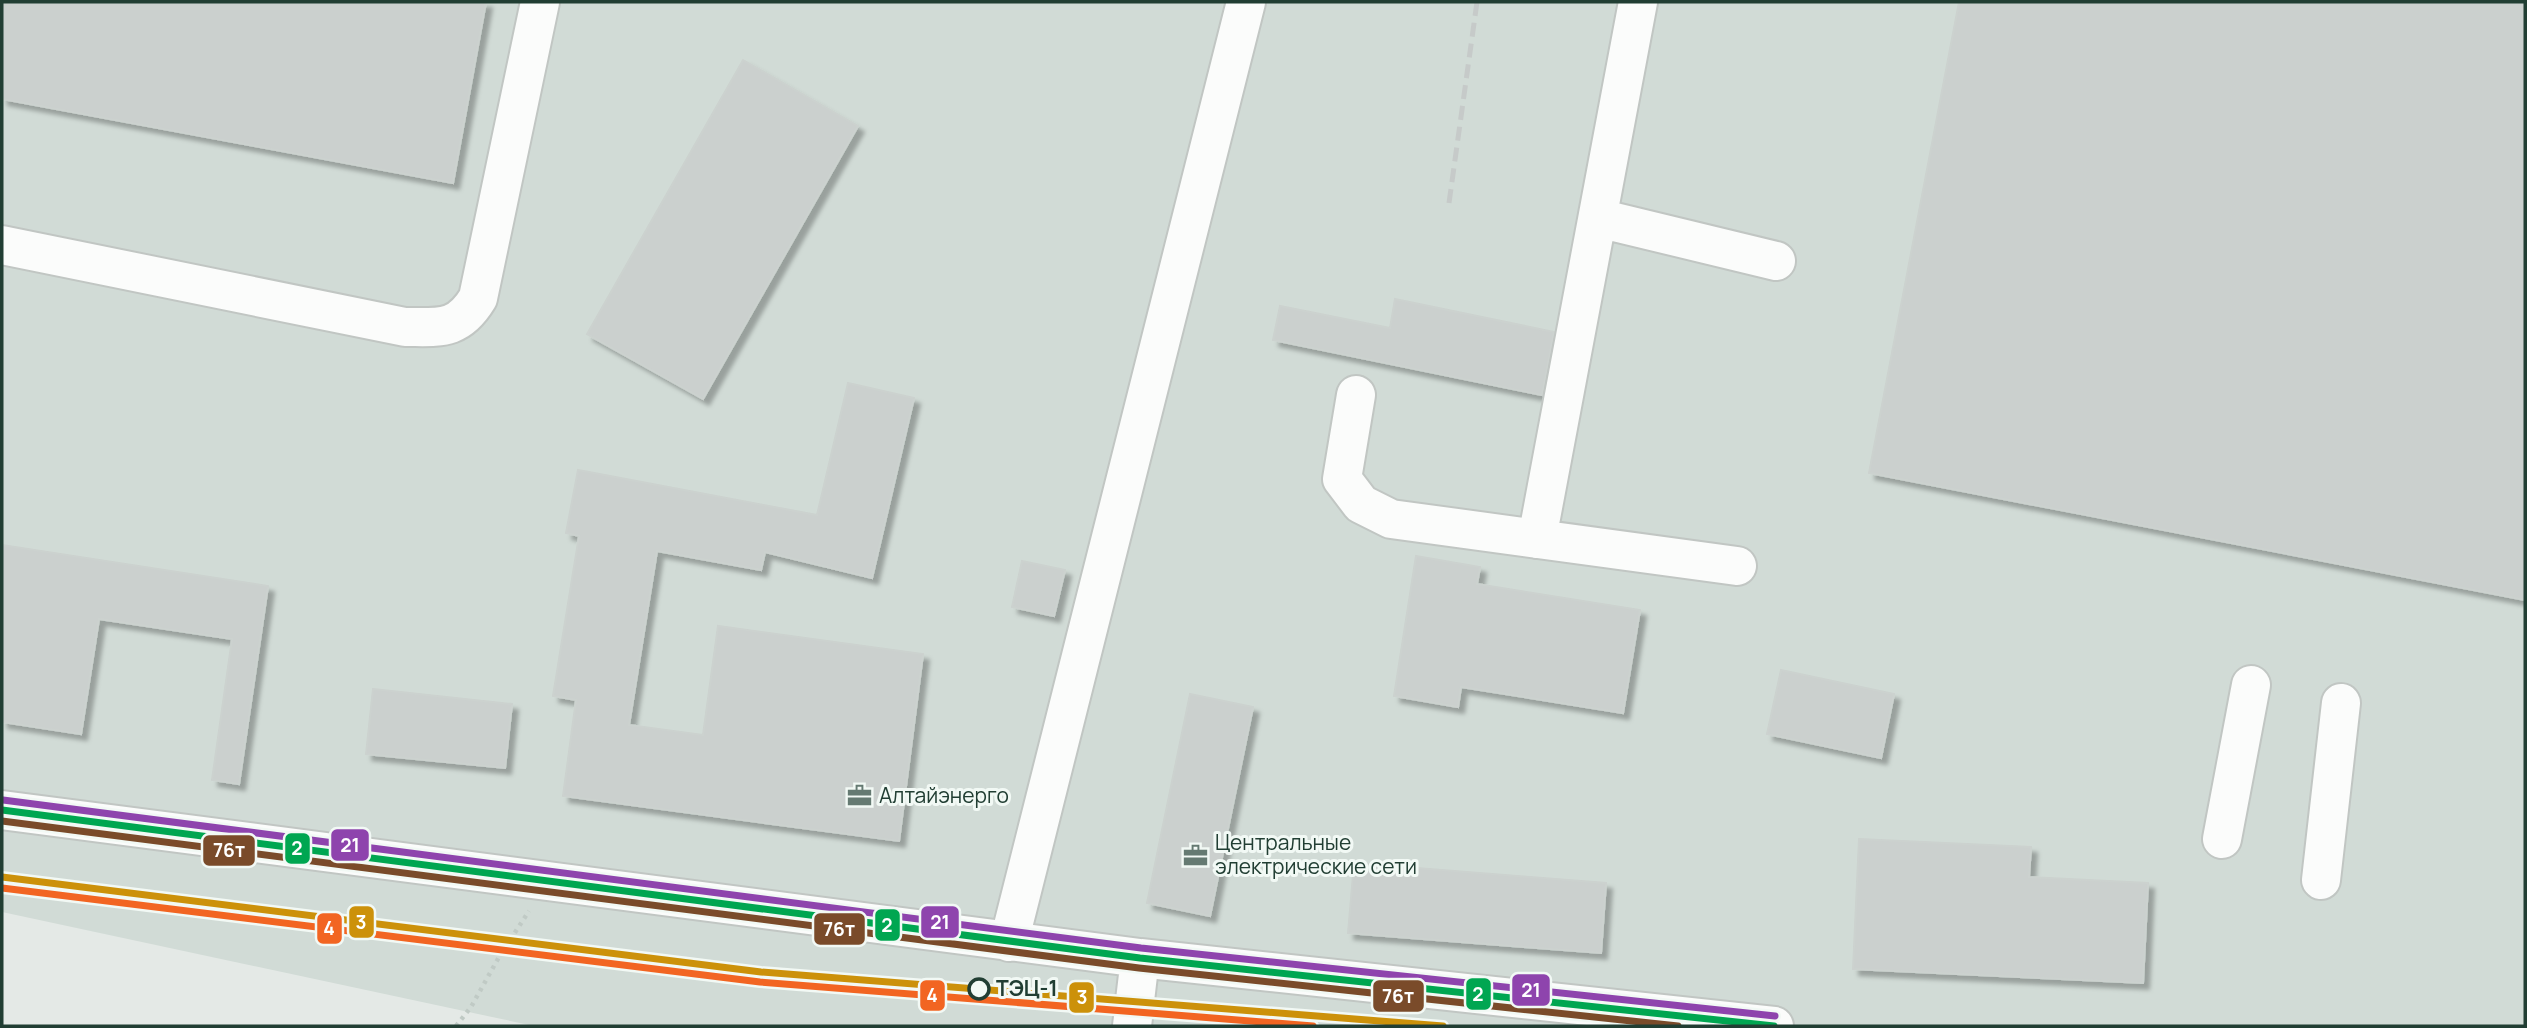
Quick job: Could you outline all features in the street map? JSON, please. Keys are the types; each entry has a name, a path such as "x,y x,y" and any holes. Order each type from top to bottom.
{"street":[{"path":"2,245 405,327 443,327 467,316 478,298 540,2"},
{"path":"1009,942 1246,2"},
{"path":"1537,538 1638,2"},
{"path":"1598,218 1776,261"},
{"path":"1356,395 1342,479 1361,504 1391,519 1737,566"},
{"path":"2222,839 2251,685"},
{"path":"2320,880 2341,703"},
{"path":"2,810 1140,958 1723,1023 1774,1026"},
{"path":"1132,1026 1140,958"}],"path":[{"path":"457,1026 548,881"}],"shaded area":[{"path":"2,2 2525,2 2525,1026 534,1026 2,912"}],"building":[{"path":"2,2 486,2 453,183 2,99"},
{"path":"1959,2 2525,2 2525,600 1869,473"},
{"path":"743,60 858,126 703,399 587,334"},
{"path":"1395,299 1554,332 1542,395 1273,340 1280,306 1390,328"},
{"path":"848,383 914,398 872,578 765,552 761,570 657,551 629,725 703,735 718,626 923,654 899,841 563,796 576,700 553,696 579,536 566,533 578,470 817,515"},
{"path":"2,545 268,586 239,784 212,780 232,639 99,619 81,734 2,722"},
{"path":"1416,556 1480,567 1477,584 1640,610 1623,713 1461,687 1458,707 1394,696"},
{"path":"1022,561 1065,570 1054,616 1012,607"},
{"path":"1781,670 1894,694 1881,758 1767,734"},
{"path":"373,689 512,704 505,768 366,754"},
{"path":"1190,694 1253,707 1210,916 1147,903"},
{"path":"1859,839 2031,847 2029,877 2148,883 2143,983 1853,969"},
{"path":"1354,863 1606,883 1601,953 1348,933"}],"railway":[{"path":"1449,203 1477,2"}],"transit line":[{"name":"21","path":"3,800 1141,948 1775,1016"},
{"name":"2","path":"2,810 1140,958 1774,1026"},
{"name":"76т","path":"2,821 1139,968 1678,1026"},
{"name":"3","path":"2,877 761,972 1443,1026"},
{"name":"4","path":"2,888 760,982 1313,1026"}],"place":[{"name":"Алтайэнерго","path":"859,796"},
{"name":"Центральные электрические сети","path":"1195,855"},
{"name":"ТЭЦ-1","path":"979,989"}]}
